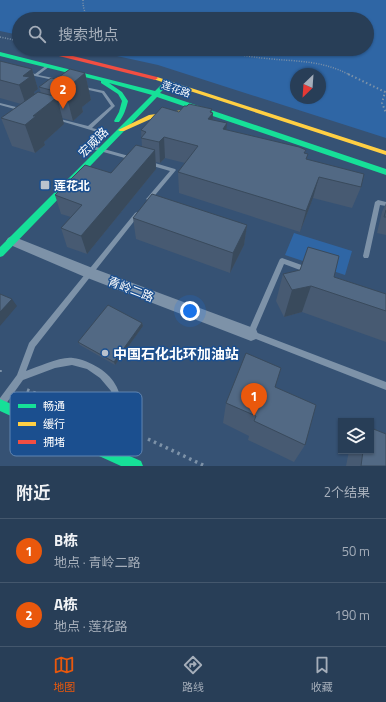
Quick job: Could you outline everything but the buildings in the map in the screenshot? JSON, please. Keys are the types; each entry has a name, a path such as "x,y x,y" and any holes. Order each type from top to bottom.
{"main road":[{"name":"莲花路","path":"0,54 152,92 386,172"},
{"name":"莲花路","path":"67,56 164,80 386,153"},
{"path":"94,77 113,88 123,97 124,106 117,121"},
{"name":"宏威路","path":"89,150 117,121 164,80"},
{"name":"宏威路","path":"0,254 122,130 152,92"},
{"path":"122,130 141,120 159,114 182,112 223,116"},
{"path":"0,405 10,409"},
{"path":"114,456 136,466"}],"street":[{"name":"青岭二路","path":"12,241 90,273 252,334"}],"lane":[{"path":"35,75 48,66"},
{"path":"28,73 65,82"},
{"path":"72,84 103,92 113,106 89,128"},
{"path":"0,104 30,112"},
{"path":"52,118 106,133"},
{"path":"89,150 102,150 138,160"},
{"path":"0,405 20,377 32,345 173,170 144,162"},
{"path":"366,256 378,202 386,204"},
{"path":"312,271 282,262 252,334 386,386"},
{"path":"20,377 55,364 72,361 89,366 103,375 115,392"}],"path":[{"path":"83,0 85,12"},
{"path":"0,37 12,40"},
{"path":"250,56 308,61 334,67 385,92 382,97 382,105 386,113"},
{"path":"27,390 32,392"},
{"path":"148,439 205,466"}],"shaded area":[{"path":"0,0 386,0 386,138 158,65 117,56 374,56 374,12 12,12 12,34 0,31"},
{"path":"294,233 352,251 345,275 285,255"}],"traffic: fast":[{"path":"0,54 147,91 386,172"},
{"path":"0,253 122,130 168,81"},
{"path":"103,82 120,93 125,101 122,112 117,121"},
{"path":"0,405 10,409"},
{"path":"114,456 136,466"}],"traffic: slow":[{"path":"155,78 386,153"},
{"path":"122,130 151,116 183,112"}],"traffic: jam":[{"path":"65,56 155,78"}],"place":[{"name":"A栋","path":"63,109"},
{"name":"莲花北","path":"45,185"},
{"name":"中国石化北环加油站","path":"105,353"},
{"name":"B栋","path":"254,416"}]}
